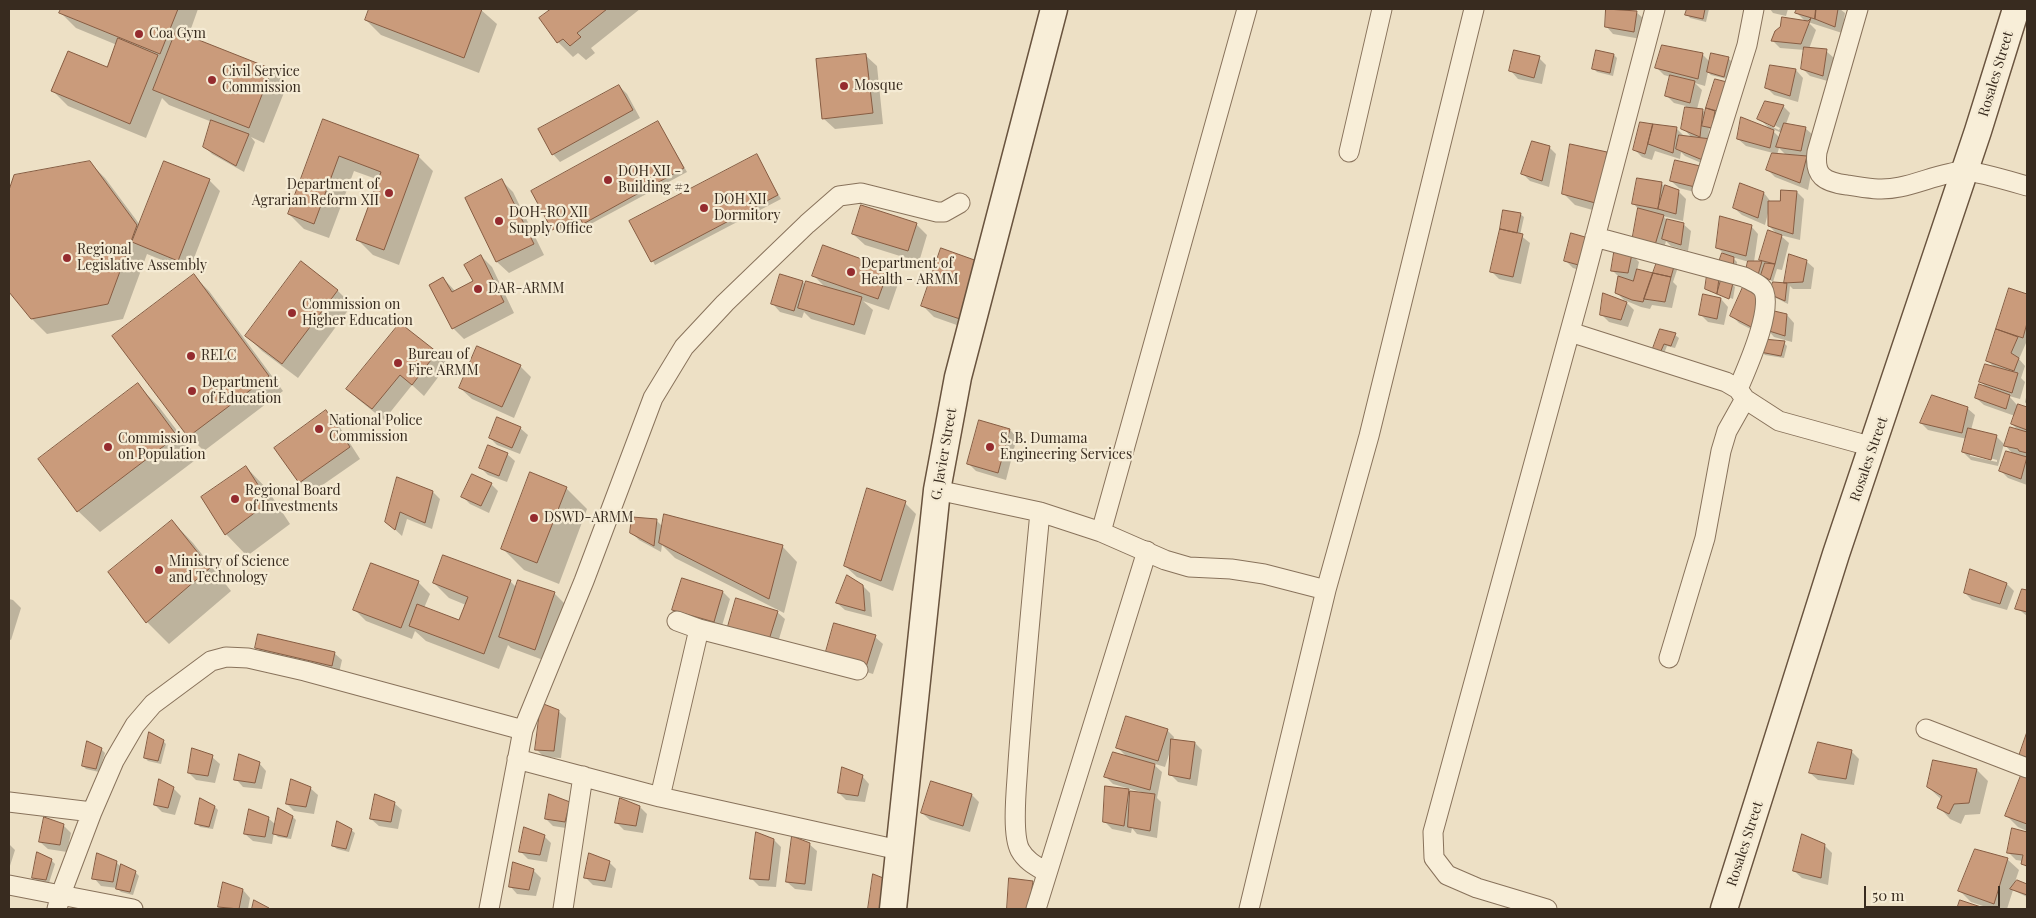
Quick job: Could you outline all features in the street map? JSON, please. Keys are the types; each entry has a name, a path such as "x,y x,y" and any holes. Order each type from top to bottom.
{"main road":[{"name":"G. Javier Street","path":"893,909 937,490 958,377 1054,9"},
{"name":"Rosales Street","path":"1724,909 1836,554 1873,447 2016,9"}],"street":[{"path":"1101,532 1247,9"},
{"path":"1349,152 1382,9"},
{"path":"1249,909 1326,590 1369,436 1474,9"},
{"path":"1547,909 1477,888 1446,875 1434,858 1433,832 1570,332 1655,9"},
{"path":"1702,190 1746,45 1754,9"},
{"path":"1858,9 1817,152 1817,172 1823,178 1838,184 1879,190 1900,187 1964,171 2027,186"},
{"path":"489,909 523,730 584,581 653,398 684,347 725,302 839,196 861,193 937,212 944,212 960,202"},
{"path":"1595,237 1744,277 1762,287 1765,295 1766,305 1759,334 1742,394 1721,451 1705,538 1669,658"},
{"path":"1570,332 1713,377 1742,394 1779,421 1873,447"},
{"path":"937,490 1040,512 1101,532 1165,560 1189,568 1231,568 1264,574 1326,590"},
{"path":"1040,512 1023,684 1016,832 1020,849 1030,862 1046,872"},
{"path":"1036,909 1147,551"},
{"path":"677,621 699,629 858,670"},
{"path":"660,797 699,629"},
{"path":"59,902 92,812 114,761 135,725 154,704 211,661 226,657 248,658 305,671 523,730"},
{"path":"1926,729 2027,768"},
{"path":"517,759 660,797 899,850"},
{"path":"564,909 583,776"},
{"path":"9,802 92,812"},
{"path":"9,885 59,902 133,909"}],"building":[{"name":"Coa Gym","path":"61,9 178,9 160,54 59,13"},
{"path":"369,9 482,9 464,58 365,20"},
{"path":"551,9 607,9 577,33 581,37 570,46 563,39 557,43 539,18"},
{"path":"1606,9 1637,11 1634,32 1605,27"},
{"path":"1687,9 1705,9 1703,19 1685,15"},
{"path":"1797,9 1816,9 1815,19 1795,13"},
{"path":"1816,9 1838,9 1835,27 1815,19"},
{"path":"1782,17 1808,21 1811,18 1801,44 1771,41 1775,31 1780,27"},
{"name":"Civil Service Commission","path":"176,31 272,69 249,128 153,90"},
{"name":"Coa Gym","path":"118,38 158,55 130,124 51,91 68,51 107,67"},
{"path":"1662,45 1703,53 1698,79 1655,68"},
{"path":"1804,47 1827,49 1823,76 1801,69"},
{"path":"1514,50 1540,56 1534,78 1509,71"},
{"path":"1596,50 1614,54 1610,73 1592,69"},
{"path":"1711,53 1729,57 1724,77 1707,72"},
{"name":"Mosque","path":"866,54 873,113 822,119 816,59"},
{"path":"1770,65 1796,69 1790,96 1765,88"},
{"path":"1670,75 1695,81 1690,103 1665,96"},
{"path":"1715,79 1727,82 1721,112 1706,108"},
{"path":"619,85 633,110 552,155 538,129"},
{"path":"1765,101 1784,105 1774,127 1757,119"},
{"path":"1685,107 1703,109 1700,137 1681,129"},
{"path":"1706,108 1715,111 1712,128 1702,126"},
{"path":"1741,117 1774,130 1770,148 1737,139"},
{"name":"Department of Agrarian Reform XII","path":"323,119 419,155 384,250 356,240 381,172 339,156 314,224 288,214"},
{"path":"211,120 249,134 236,166 203,147"},
{"name":"DOH XII - Building #2","path":"658,121 684,168 583,224 579,216 552,230 531,191"},
{"path":"1640,122 1653,124 1645,154 1633,150"},
{"path":"1784,123 1806,127 1801,151 1776,147"},
{"path":"1653,124 1677,127 1673,153 1648,144"},
{"path":"1679,135 1711,139 1705,161 1676,149"},
{"path":"1532,141 1550,146 1542,181 1521,174"},
{"path":"1570,144 1607,152 1599,204 1562,194"},
{"path":"1772,153 1807,156 1800,183 1766,170"},
{"name":"DOH XII Dormitory","path":"757,154 778,195 651,262 629,221"},
{"path":"1675,160 1700,166 1695,187 1670,181"},
{"name":"Regional Legislative Assembly","path":"90,161 137,225 108,304 31,319 9,292 9,190 14,175"},
{"path":"164,161 210,179 178,261 132,242"},
{"path":"1637,178 1662,182 1658,209 1632,204"},
{"name":"DOH-RO XII Supply Office","path":"502,179 534,244 496,262 465,198"},
{"path":"1740,183 1764,192 1758,218 1733,208"},
{"path":"1665,185 1679,190 1676,214 1658,209"},
{"path":"1781,190 1797,191 1793,234 1768,226 1768,201 1780,201"},
{"path":"861,205 917,223 908,251 852,234"},
{"path":"1638,208 1664,215 1655,245 1632,241"},
{"path":"1503,210 1521,213 1517,233 1500,229"},
{"path":"1720,216 1752,225 1746,256 1716,248"},
{"path":"1667,219 1684,223 1681,245 1662,239"},
{"path":"1500,229 1523,234 1513,277 1490,272"},
{"path":"1768,230 1782,235 1775,264 1759,260"},
{"path":"1571,233 1585,237 1582,266 1564,261"},
{"name":"Department of Health - ARMM","path":"823,245 889,269 878,299 812,276"},
{"path":"1615,247 1632,254 1628,273 1611,271"},
{"path":"941,248 980,262 960,319 921,306"},
{"path":"1722,253 1734,257 1733,269 1719,262"},
{"path":"1789,254 1807,260 1803,282 1784,283"},
{"name":"DAR-ARMM","path":"481,255 504,302 452,329 429,285 443,277 452,292 473,281 464,265"},
{"path":"1658,259 1675,263 1671,277 1653,273"},
{"name":"Commission on Higher Education","path":"301,261 338,290 282,364 245,336"},
{"path":"1748,261 1762,261 1758,275 1746,270"},
{"path":"1765,263 1775,264 1770,280 1761,275"},
{"path":"1637,269 1653,273 1643,302 1615,293 1618,276 1633,281"},
{"path":"1653,273 1671,277 1665,302 1644,299"},
{"name":"RELC","path":"194,274 269,376 188,437 112,336"},
{"path":"780,274 803,281 794,311 771,304"},
{"path":"1707,275 1719,278 1717,294 1705,289"},
{"path":"1721,280 1733,283 1729,299 1717,294"},
{"path":"806,281 862,297 854,325 798,308"},
{"path":"1773,282 1787,283 1785,301 1769,294"},
{"path":"1743,287 1760,294 1753,328 1730,316"},
{"path":"2009,288 2027,294 2027,323 2023,338 1996,329"},
{"path":"1603,293 1627,302 1621,320 1600,315"},
{"path":"1703,294 1721,298 1717,319 1699,315"},
{"path":"1770,310 1787,314 1785,336 1766,330"},
{"name":"Bureau of Fire ARMM","path":"400,323 437,352 412,385 400,375 372,409 346,389"},
{"path":"1660,329 1676,333 1671,346 1664,344 1660,353 1652,351"},
{"path":"1996,329 2018,337 2011,353 2019,358 2014,371 1986,361"},
{"path":"1763,339 1785,341 1781,356 1760,352"},
{"path":"477,346 521,365 502,407 459,388"},
{"path":"1985,364 2018,373 2012,393 1979,382"},
{"name":"Commission on Population","path":"138,383 177,436 77,512 38,459"},
{"path":"1979,384 2010,395 2006,409 1975,398"},
{"path":"1932,395 1968,407 1962,433 1920,423"},
{"path":"2018,404 2027,407 2027,430 2011,424"},
{"name":"National Police Commission","path":"326,410 350,447 299,483 274,448"},
{"path":"497,417 521,427 512,448 489,438"},
{"path":"979,420 1010,429 998,473 967,464"},
{"path":"2010,427 2027,432 2027,453 2004,446"},
{"path":"1968,428 1997,435 1991,460 1962,452"},
{"path":"488,445 508,453 499,476 479,468"},
{"path":"2006,451 2027,457 2021,479 1999,471"},
{"name":"Regional Board of Investments","path":"246,466 269,502 225,535 201,497"},
{"name":"DSWD-ARMM","path":"530,472 567,487 537,563 501,549"},
{"path":"472,474 492,483 481,506 461,497"},
{"path":"397,477 433,491 425,523 400,512 395,530 385,522"},
{"path":"867,488 906,501 881,581 844,566"},
{"path":"664,514 783,545 769,599 659,543"},
{"path":"632,517 657,519 654,546 630,533"},
{"name":"Ministry of Science and Technology","path":"172,520 210,568 146,623 108,572"},
{"path":"443,555 511,580 484,654 409,626 417,604 459,620 468,597 433,583"},
{"path":"371,563 419,581 401,628 353,610"},
{"path":"1970,569 2007,583 2000,604 1964,593"},
{"path":"847,575 863,585 865,611 836,603"},
{"path":"682,578 723,591 714,622 672,610"},
{"path":"518,580 555,592 535,650 499,637"},
{"path":"2022,589 2027,590 2027,612 2015,609"},
{"path":"736,598 778,611 768,643 727,630"},
{"path":"834,623 876,635 866,667 825,655"},
{"path":"258,634 335,652 332,666 255,648"},
{"path":"541,703 559,710 554,751 535,750"},
{"path":"1126,716 1168,729 1158,761 1116,748"},
{"path":"149,732 164,740 158,761 144,758"},
{"path":"2027,732 2027,758 2019,756"},
{"path":"1171,739 1195,742 1190,779 1169,775"},
{"path":"87,741 102,748 96,769 82,766"},
{"path":"1818,742 1852,750 1846,779 1809,773"},
{"path":"192,748 213,755 208,776 188,773"},
{"path":"1113,752 1155,764 1150,790 1104,777"},
{"path":"239,754 260,762 255,783 234,780"},
{"path":"1933,760 1977,769 1969,803 1954,804 1949,814 1937,808 1942,796 1927,787"},
{"path":"842,767 863,775 858,796 838,793"},
{"path":"2022,773 2027,775 2027,824 2005,816"},
{"path":"159,779 174,787 168,808 154,805"},
{"path":"291,779 311,787 306,807 286,804"},
{"path":"931,781 972,794 963,826 921,813"},
{"path":"1105,786 1129,789 1124,826 1103,822"},
{"path":"1130,791 1155,794 1150,831 1128,827"},
{"path":"375,794 395,802 391,822 370,819"},
{"path":"549,794 570,802 565,822 545,819"},
{"path":"200,798 215,806 209,827 195,824"},
{"path":"620,798 640,806 636,826 615,823"},
{"path":"278,808 293,816 287,837 273,834"},
{"path":"249,809 269,817 265,837 244,834"},
{"path":"44,817 64,824 60,845 39,842"},
{"path":"337,821 352,829 346,849 332,846"},
{"path":"524,827 545,835 540,855 519,852"},
{"path":"2012,828 2027,832 2027,866 2021,864 2023,855 2007,853"},
{"path":"756,832 774,839 769,880 750,879"},
{"path":"1802,834 1825,844 1821,878 1793,871"},
{"path":"792,836 810,843 805,884 786,882"},
{"path":"1975,849 2008,858 1994,904 1958,891"},
{"path":"37,852 52,859 46,880 32,878"},
{"path":"97,853 117,861 113,882 92,879"},
{"path":"589,853 610,861 605,881 584,878"},
{"path":"513,862 534,869 529,890 509,887"},
{"path":"121,864 136,871 130,892 116,889"},
{"path":"873,874 891,881 887,909 868,909"},
{"path":"1009,878 1033,881 1029,909 1007,909"},
{"path":"2017,880 2027,884 2027,895 2010,889"},
{"path":"223,882 243,889 239,909 218,907"},
{"path":"254,900 269,908 269,909 252,909"},
{"path":"1960,900 1987,909 1957,909"}],"place":[{"name":"Coa Gym","path":"139,34"},
{"name":"Civil Service Commission","path":"212,80"},
{"name":"Mosque","path":"844,86"},
{"name":"DOH XII - Building #2","path":"608,180"},
{"name":"Department of Agrarian Reform XII","path":"389,193"},
{"name":"DOH XII Dormitory","path":"704,208"},
{"name":"DOH-RO XII Supply Office","path":"499,221"},
{"name":"Regional Legislative Assembly","path":"67,258"},
{"name":"Department of Health - ARMM","path":"851,272"},
{"name":"DAR-ARMM","path":"478,289"},
{"name":"Commission on Higher Education","path":"292,313"},
{"name":"RELC","path":"191,356"},
{"name":"Bureau of Fire ARMM","path":"398,363"},
{"name":"Department of Education","path":"192,391"},
{"name":"National Police Commission","path":"319,429"},
{"name":"Commission on Population","path":"108,447"},
{"name":"S. B. Dumama Engineering Services","path":"990,447"},
{"name":"Regional Board of Investments","path":"235,499"},
{"name":"DSWD-ARMM","path":"534,518"},
{"name":"Ministry of Science and Technology","path":"159,570"}]}
